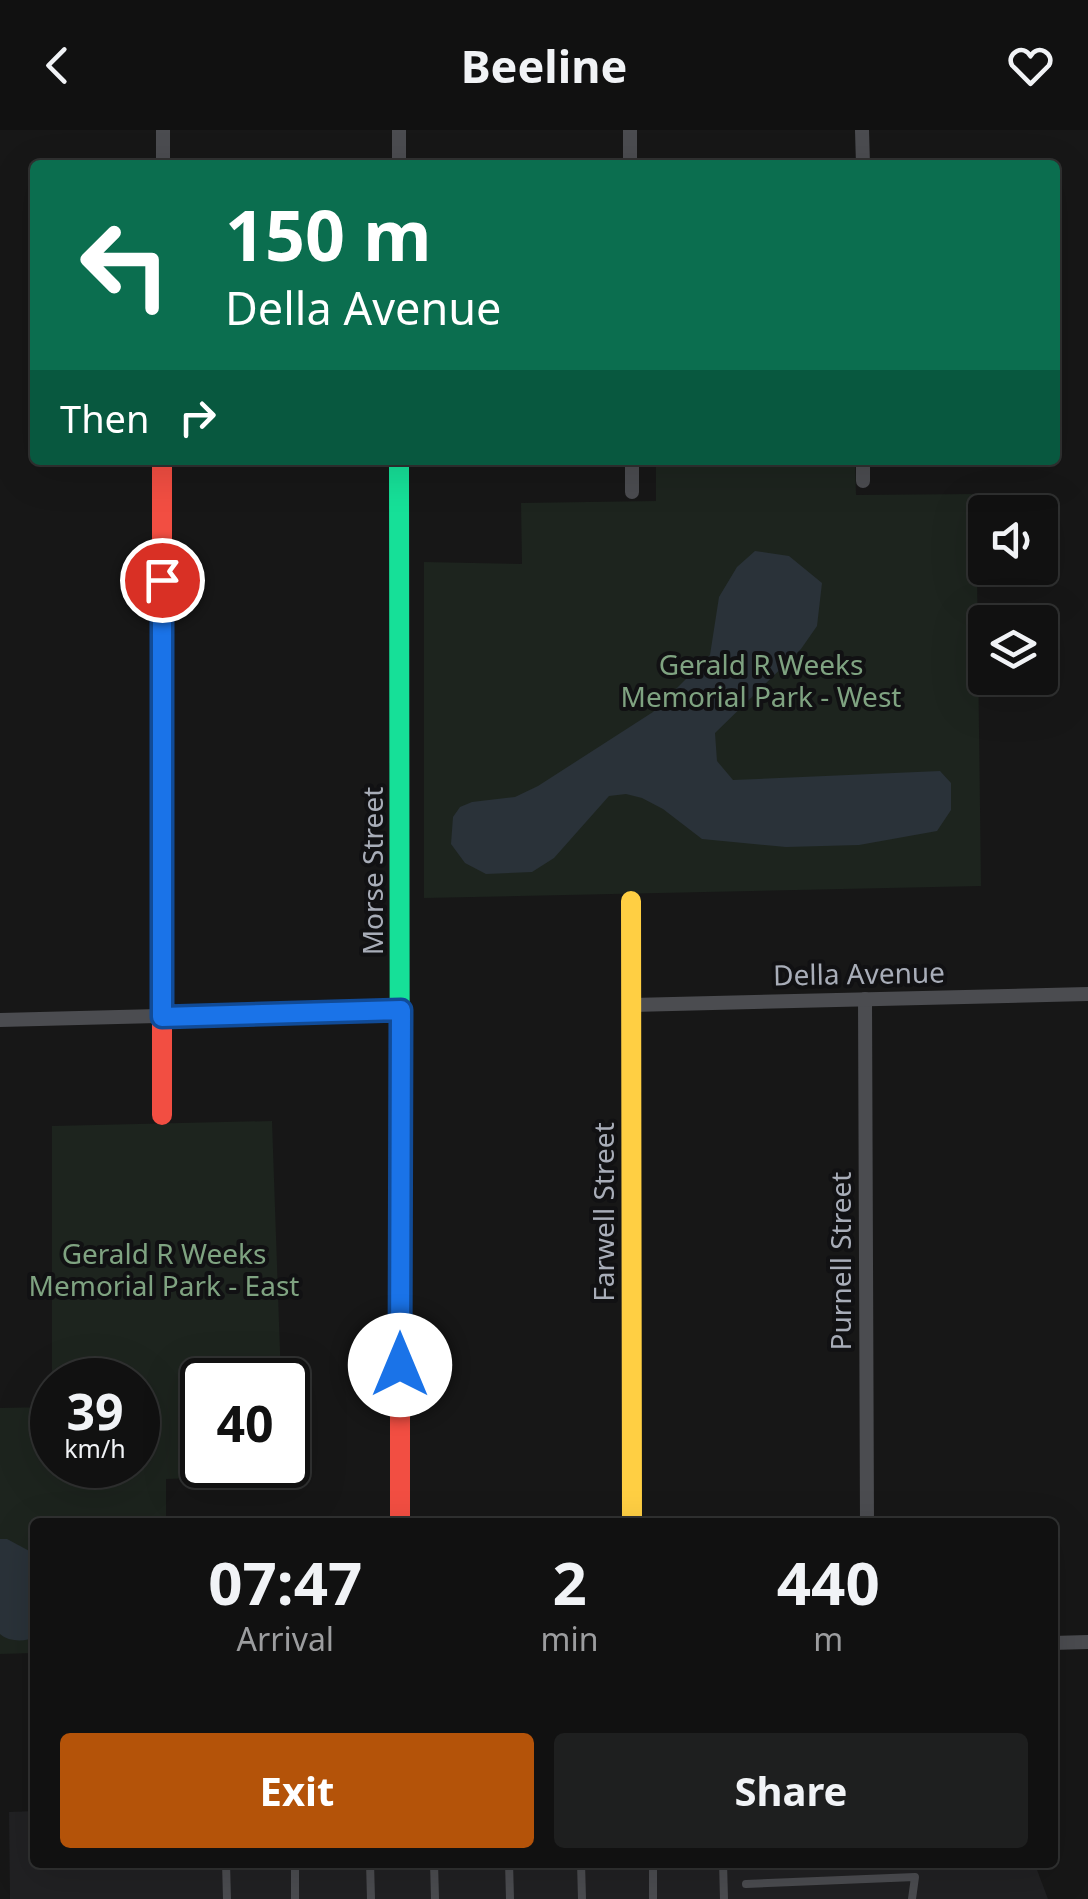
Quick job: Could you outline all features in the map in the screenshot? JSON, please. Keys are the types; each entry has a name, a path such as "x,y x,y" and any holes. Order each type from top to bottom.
{"street":[{"path":"162,160 163,130"},
{"path":"399,130 399,160"},
{"path":"630,130 630,160"},
{"path":"862,130 862,160"},
{"path":"162,465 162,1115"},
{"name":"Morse Street","path":"400,465 400,1518"},
{"path":"632,465 632,492"},
{"path":"863,465 863,481"},
{"name":"Farwell Street","path":"631,901 632,1518"},
{"name":"Della Avenue","path":"632,1005 1088,994"},
{"name":"Purnell Street","path":"865,1000 867,1518"},
{"path":"0,1020 401,1010"},
{"path":"1058,1644 1088,1642"}],"lane":[{"path":"226,1868 228,1899"},
{"path":"295,1868 296,1899"},
{"path":"370,1868 371,1899"},
{"path":"434,1868 435,1899"},
{"path":"509,1868 510,1899"},
{"path":"581,1868 582,1899"},
{"path":"653,1868 653,1899"},
{"path":"723,1868 724,1899"},
{"path":"912,1899 915,1868"},
{"path":"746,1884 915,1877"}],"shaded area":[{"path":"755,551 789,556 822,583 817,626 801,649 715,733 717,761 733,780 940,771 951,783 951,810 937,831 859,845 786,847 702,839 663,809 626,794 609,796 554,858 532,872 486,874 465,863 451,844 453,817 460,807 515,797 538,786 653,712 710,655 719,597 737,567"},
{"path":"0,1539 7,1539 30,1551 30,1639 12,1640 0,1634"},
{"path":"30,1811 30,1868 1036,1868 1048,1899 10,1899 9,1812"}],"green space":[{"name":"Gerald R Weeks Memorial Park - West","path":"656,465 855,465 856,495 976,494 968,495 968,585 977,585 977,605 968,605 968,695 979,695 981,886 424,898 424,562 522,564 521,503 656,501"},
{"name":"Gerald R Weeks Memorial Park - East","path":"272,1121 280,1358 180,1358 180,1479 166,1479 166,1518 30,1518 30,1653 0,1654 0,1408 30,1407 30,1488 160,1488 160,1358 52,1358 52,1126"}],"traffic: fast":[{"path":"399,465 400,1297"}],"traffic: slow":[{"path":"631,901 632,1518"}],"traffic: jam":[{"path":"162,465 162,1115"},
{"path":"400,1297 400,1518"}],"route":[{"path":"162,580 162,1017 401,1010 400,1365"}]}
